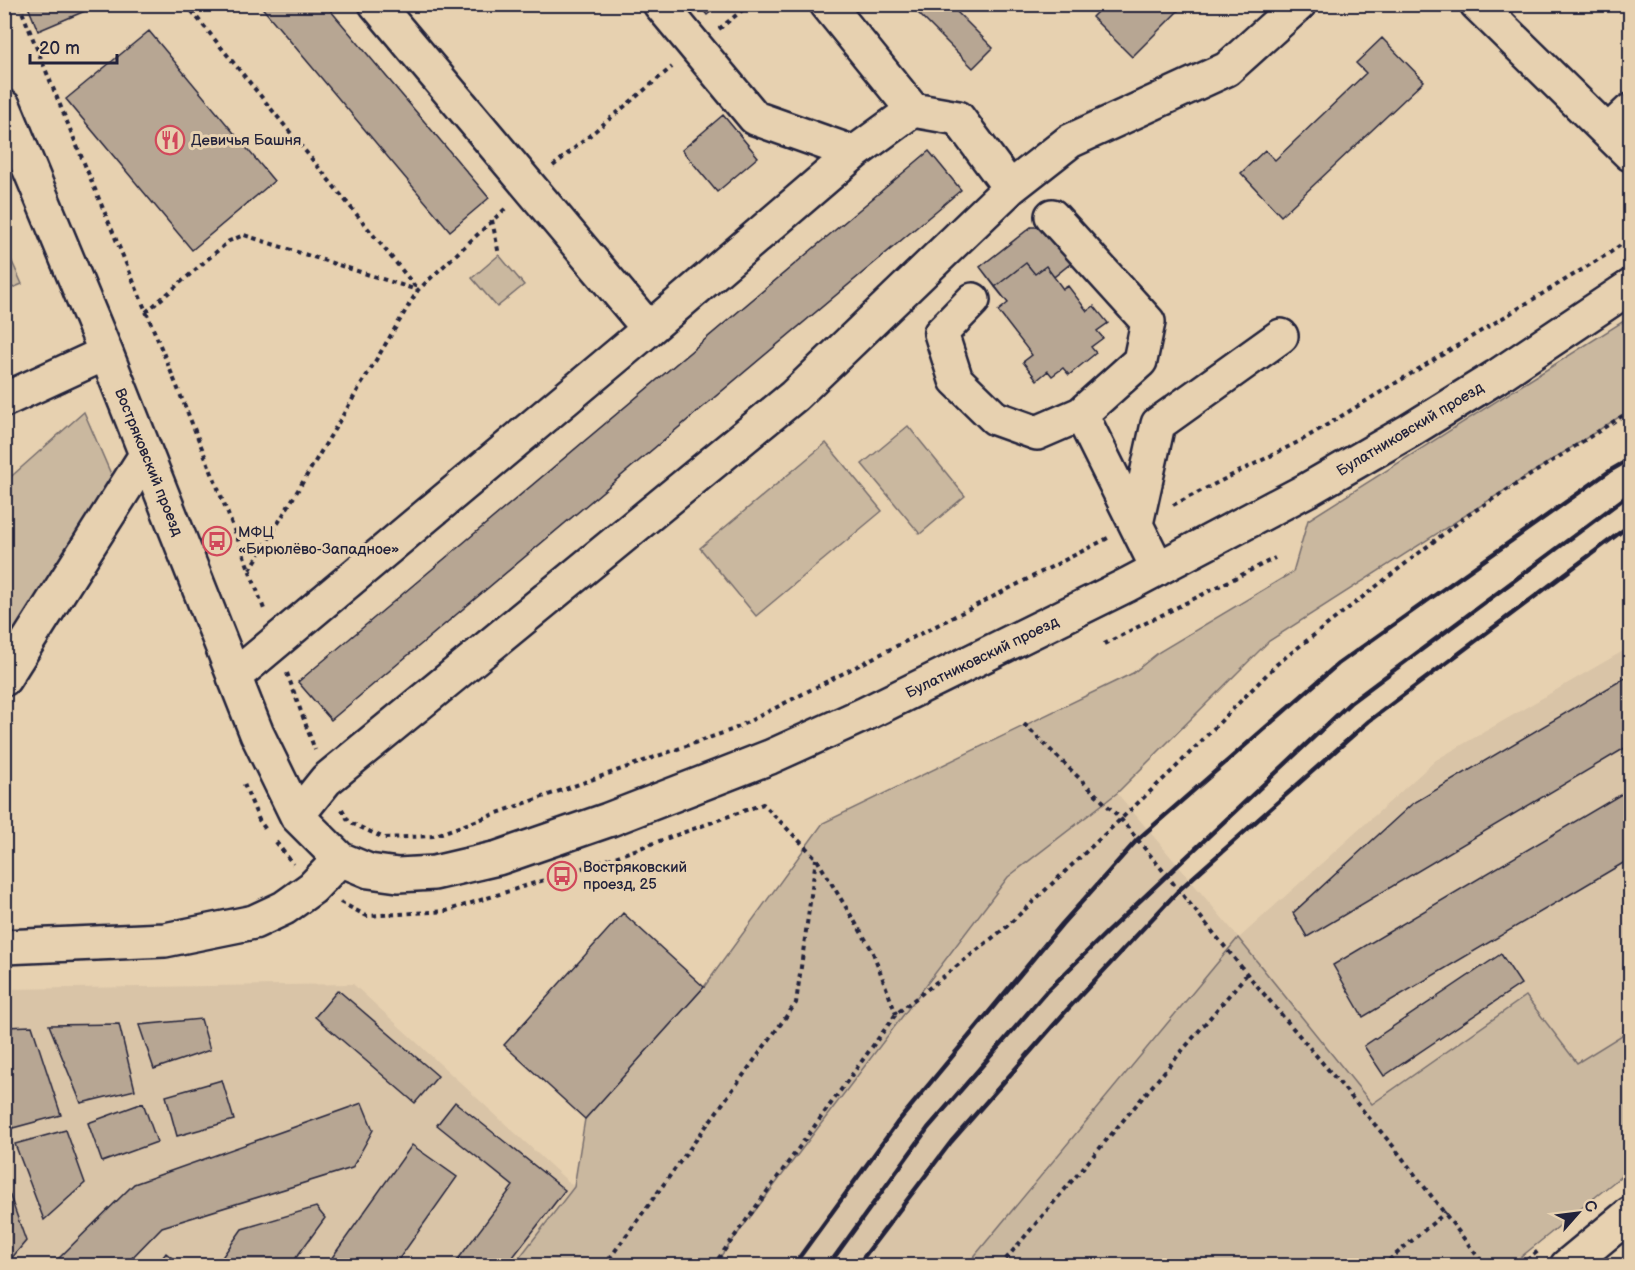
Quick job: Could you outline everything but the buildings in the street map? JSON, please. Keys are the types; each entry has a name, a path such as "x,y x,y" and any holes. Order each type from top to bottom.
{"street":[{"path":"376,4 649,329"},
{"path":"660,4 755,118 854,153"},
{"path":"827,4 913,110 958,118 1010,188"},
{"path":"297,816 326,780 794,396 1010,188 1070,141 1227,69 1299,4"},
{"path":"1477,4 1623,132"},
{"name":"Востряковский проезд","path":"4,107 106,353 257,734 297,816"},
{"path":"234,677 649,329 854,153 913,110"},
{"path":"973,300 941,333 956,380 995,418 1036,432 1082,414 1140,360 1148,322 1052,216"},
{"name":"Булатниковский проезд","path":"297,816 340,859 369,872 424,875 498,858 608,820 780,752 975,661 1158,569 1307,490 1496,377 1630,286"},
{"path":"1136,524 1158,424 1281,336"},
{"path":"4,400 106,353"},
{"path":"4,377 42,382"},
{"path":"1082,414 1158,569"},
{"path":"4,679 146,455"},
{"path":"4,947 165,940 254,922 284,908 312,888 340,859"},
{"path":"1569,1265 1630,1214"}],"path":[{"path":"186,4 418,290"},
{"path":"250,571 418,290 529,186 750,4"},
{"path":"492,220 499,255"},
{"path":"146,312 238,235 418,290"},
{"path":"713,1266 896,1014 1005,928 1174,769 1277,664 1465,517 1630,411"},
{"path":"1104,644 1275,558"},
{"path":"1024,724 1120,818 1247,974 1393,1146 1446,1212 1485,1266"},
{"path":"312,888 367,916 446,912 598,863 763,804 816,858 872,950 896,1014"},
{"path":"604,1266 796,1003 816,858"},
{"path":"1000,1266 1247,974"},
{"path":"1382,1266 1446,1212"},
{"path":"1626,1266 1630,1262"}],"shaded area":[{"path":"5,246 22,284 4,291"},
{"path":"499,255 524,285 497,307 472,278"},
{"path":"1630,317 1630,410 1269,641 1117,793 1008,877 714,1265 513,1266 574,1187 585,1119 704,987 823,823 1133,673 1159,652 1293,572 1308,520"},
{"path":"84,412 117,488 5,653 5,482"},
{"path":"908,426 965,496 920,534 862,464"},
{"path":"826,443 882,511 756,616 700,548"},
{"path":"1630,647 1630,1030 1577,1063 1526,996 1372,1104 1238,938 967,1265 714,1266 1008,877 1117,793 1239,938 1436,760"},
{"path":"1238,938 1372,1104 1526,996 1577,1063 1630,1030 1630,1169 1511,1265 967,1265"},
{"path":"353,984 574,1187 513,1265 5,1265 4,989"}],"railway":[{"path":"793,1266 897,1123 1062,924 1137,840 1338,664 1611,470 1630,459"},
{"path":"828,1266 928,1128 1046,992 1108,931 1350,703 1630,494"},
{"path":"857,1266 951,1142 1067,1010 1179,890 1369,721 1630,525"}],"place":[{"name":"Девичья Башня","path":"170,140"},
{"name":"МФЦ «Бирюлёво-Западное»","path":"217,541"},
{"name":"Востряковский проезд, 25","path":"562,876"}]}
